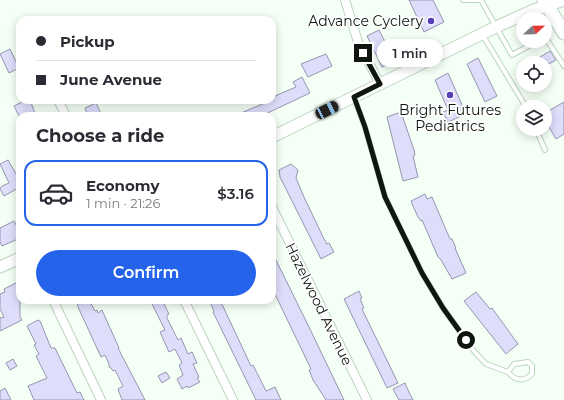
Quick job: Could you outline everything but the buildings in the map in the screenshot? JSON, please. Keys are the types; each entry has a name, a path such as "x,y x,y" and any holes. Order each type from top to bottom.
{"main road":[{"path":"546,3 564,33"}],"street":[{"path":"345,0 358,42 380,84"},
{"path":"276,135 546,3 564,0"},
{"name":"Hazelwood Avenue","path":"276,215 367,400"},
{"path":"0,267 16,260"},
{"path":"55,304 101,400"},
{"path":"186,304 233,400"}],"lane":[{"path":"464,0 480,0 512,55 525,48"},
{"path":"481,34 522,100"},
{"path":"552,48 564,66"},
{"path":"354,97 365,127 385,197 422,273 443,308 473,350 486,364 508,372 512,378 520,380 528,378 532,374 532,366 528,362 514,364 508,372"},
{"path":"539,136 545,150"}],"place":[{"name":"Advance Cyclery","path":"431,21"},
{"name":"Bright Futures Pediatrics","path":"450,95"}],"route":[{"path":"363,53 380,84 354,97 365,127 385,197 407,245 422,273 443,308 466,340"}]}
